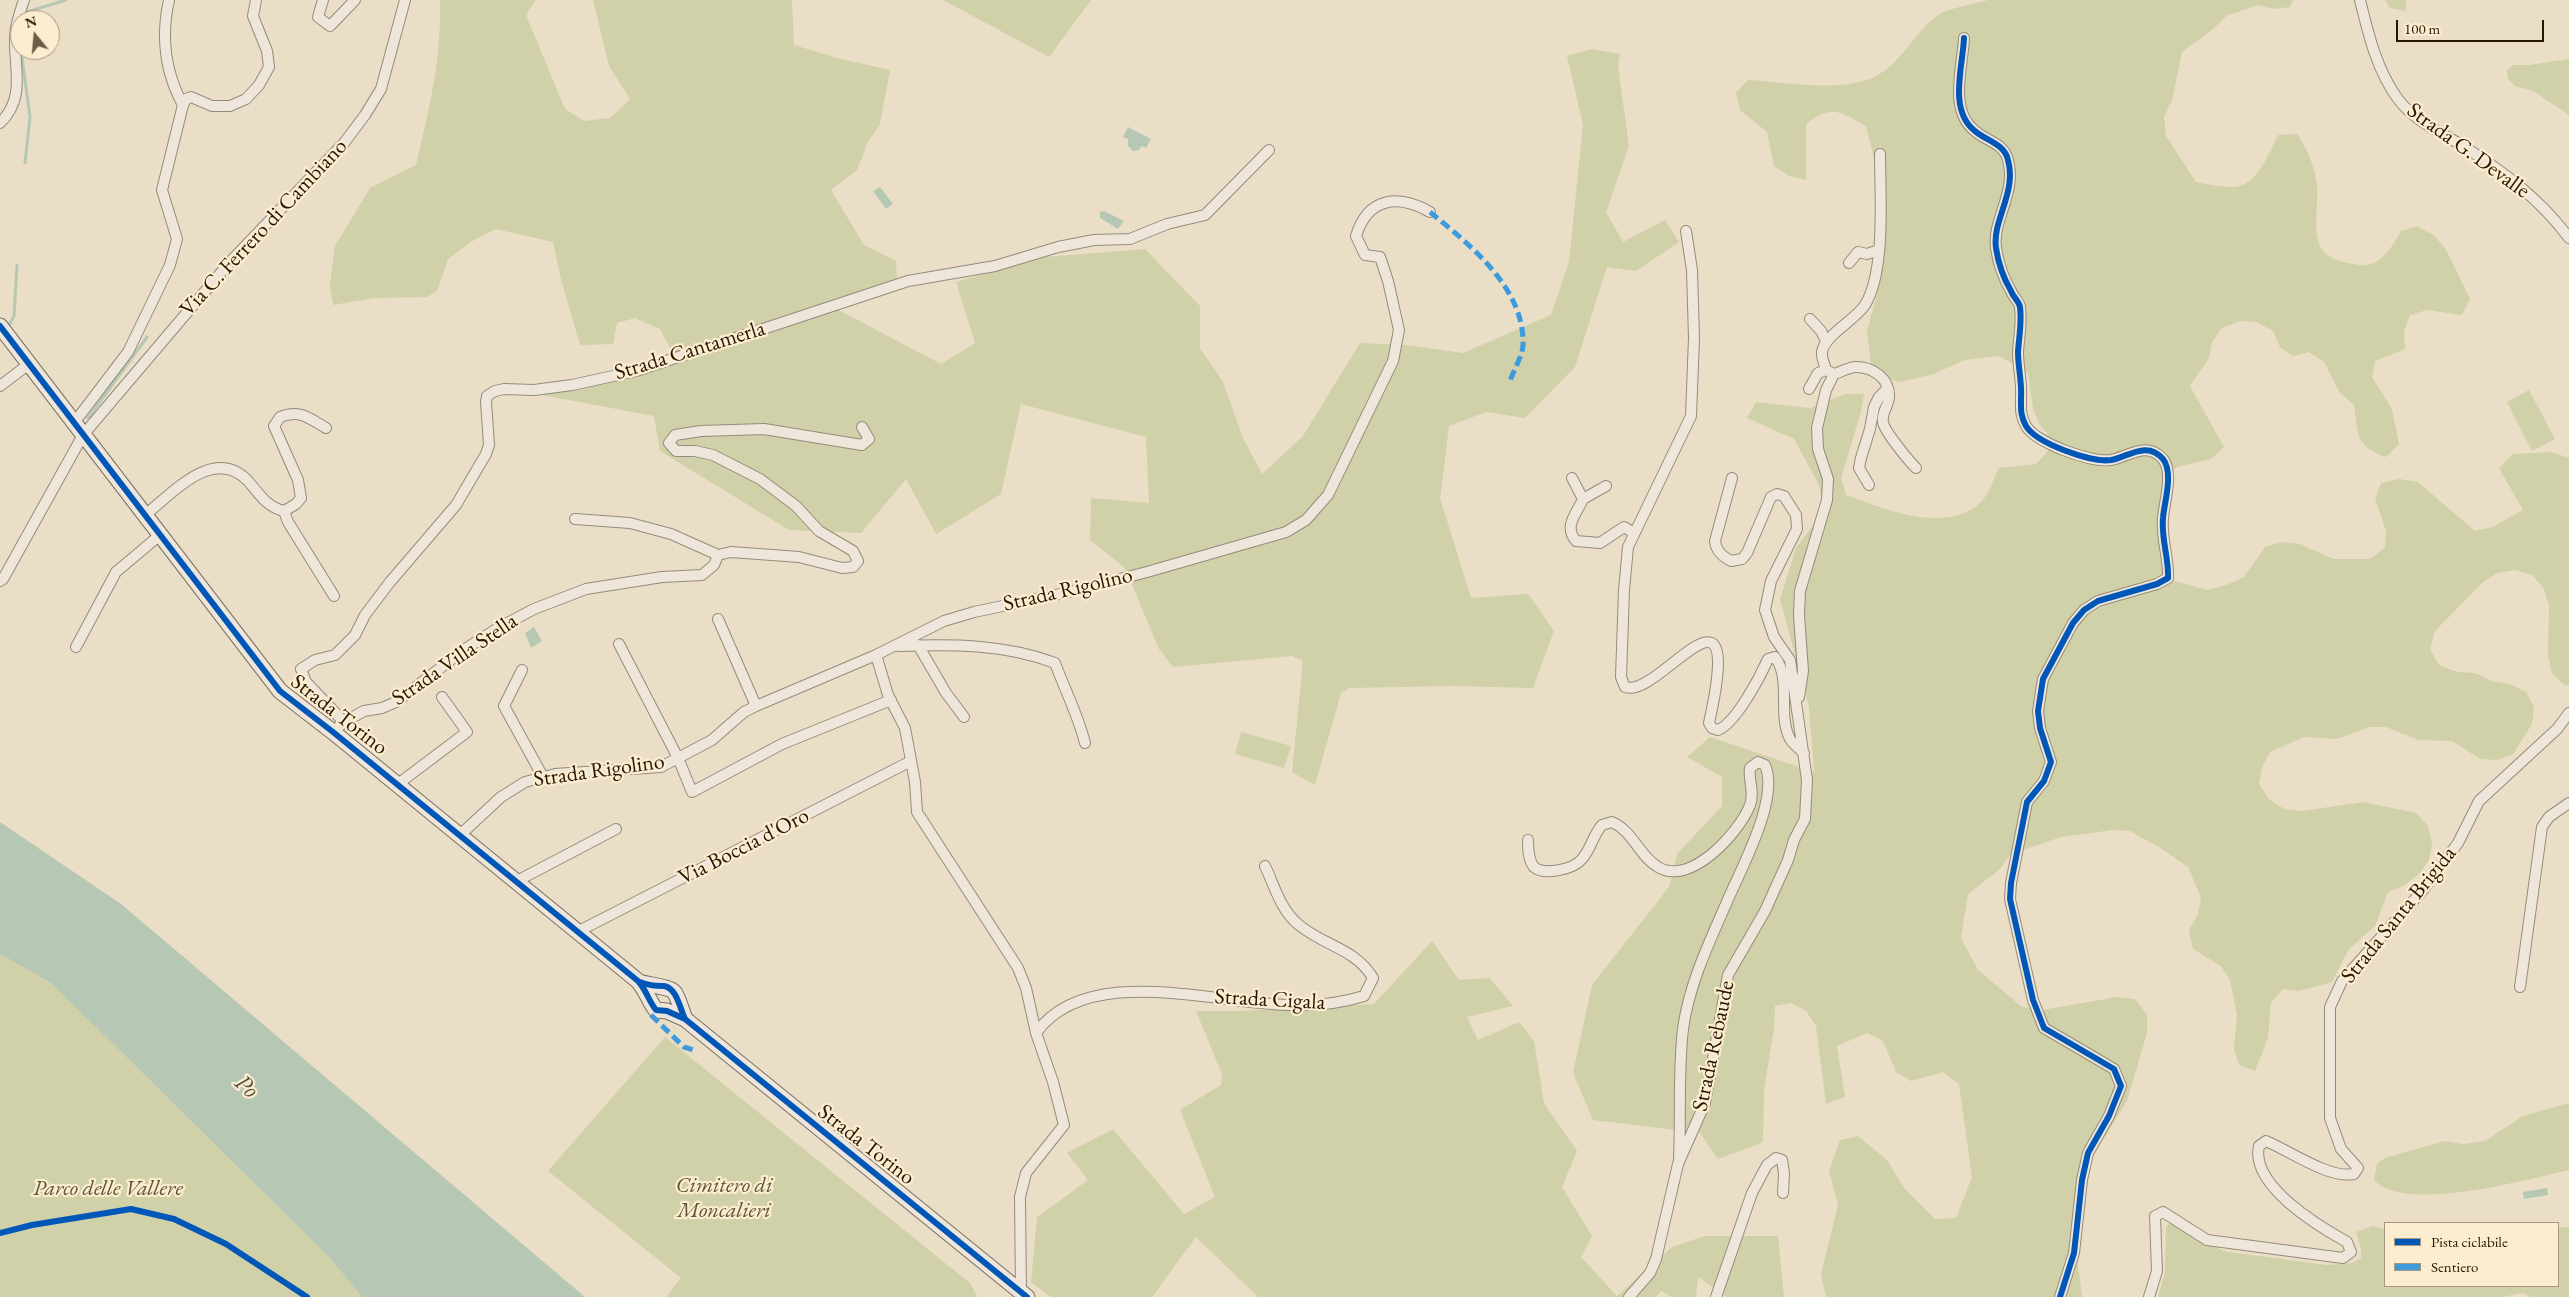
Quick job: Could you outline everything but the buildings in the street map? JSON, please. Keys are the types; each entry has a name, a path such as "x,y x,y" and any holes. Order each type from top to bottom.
{"main road":[{"name":"Strada Torino","path":"4,332 272,683 339,727 398,784 515,882 638,981 648,993 649,1002 656,1010 667,1011 685,1019 1024,1295"},
{"name":"Strada Torino","path":"638,981 654,988 664,986 674,992 685,1019"}],"street":[{"path":"0,123 16,99 18,77 15,37 24,0"},
{"path":"169,0 164,22 166,56 173,88 183,105"},
{"path":"0,581 4,579 79,429 128,352 170,265 177,239 162,190 186,99 191,97 212,106 230,106 246,98 259,85 269,67 267,51 253,16 256,0"},
{"path":"323,0 318,18 330,26 355,0"},
{"name":"Via C. Ferrero di Cambiano","path":"79,429 230,262 344,143 381,89 405,0"},
{"name":"Strada G. Devalle","path":"2360,0 2368,34 2385,76 2398,100 2412,114 2516,182 2541,205 2569,238"},
{"path":"1964,38 1959,78 1961,104 1965,118 1974,131 1999,145 2008,158 2010,185 1996,248 2006,282 2020,304 2018,376 2022,397 2019,410 2027,427 2038,438 2077,455 2111,460 2134,450 2152,452 2164,460 2168,474 2163,521 2169,564 2168,578 2146,588 2098,601 2084,610 2074,623 2043,679 2039,720 2051,762 2044,781 2027,802 2011,883 2010,899 2033,1000 2044,1028 2114,1069 2121,1086 2109,1116 2088,1153 2082,1180 2074,1253 2060,1297"},
{"name":"Strada Cantamerla","path":"339,727 306,682 301,670 315,660 335,655 355,635 365,615 390,582 456,505 486,454 489,445 486,402 487,396 495,391 504,389 534,390 572,385 636,371 888,286 996,266 1058,247 1094,240 1130,239 1167,224 1205,215 1269,150"},
{"path":"1798,708 1804,671 1799,615 1800,591 1827,500 1828,479 1818,450 1817,428 1830,372 1822,352 1826,341 1851,321 1865,304 1878,261 1880,154"},
{"name":"Strada Rigolino","path":"460,835 501,797 525,782 542,777 661,767 712,740 744,712 876,655 944,621 974,612 1065,593 1147,572 1286,532 1306,520 1328,495 1373,398 1393,361 1400,330 1380,257 1365,255 1356,236 1361,221 1372,208 1393,200 1414,203 1430,212"},
{"path":"1686,231 1692,270 1694,338 1691,416 1634,533 1627,553 1620,672 1624,686 1631,689 1641,686 1693,648 1705,642 1710,642 1713,644 1719,660 1718,683 1710,722 1712,728 1718,730 1726,726 1735,715 1769,658 1775,657 1782,673 1787,730 1793,743 1804,753"},
{"path":"1849,263 1858,252 1867,254 1879,250"},
{"path":"1810,319 1821,331 1826,341"},
{"path":"0,386 29,364"},
{"path":"1808,389 1818,373 1854,366 1871,369 1883,379 1888,388 1889,398 1882,420 1884,426 1916,468"},
{"path":"1869,486 1859,468 1874,407 1879,397 1888,388"},
{"path":"145,515 191,478 215,467 227,468 237,472 262,498 278,510 284,511 296,504 301,498 298,480 274,426 280,417 290,413 303,414 326,428"},
{"path":"575,519 630,523 671,534 718,555 731,552 799,557 842,568 853,567 858,561 852,551 819,530 796,506 760,479 713,455 696,451 676,451 669,443 675,435 701,431 764,429 862,445 869,439 862,427"},
{"path":"1572,478 1583,499"},
{"path":"1732,478 1715,541 1716,547 1722,556 1731,561 1742,559 1747,553 1766,503 1771,497 1777,494 1784,496 1796,515 1798,529 1771,581 1765,610 1774,637 1790,660 1798,708"},
{"path":"1606,486 1583,499 1570,523 1571,532 1576,541 1600,543 1624,527 1634,533"},
{"path":"284,511 288,522 334,596"},
{"path":"76,647 116,572 160,535"},
{"name":"Strada Villa Stella","path":"339,727 364,711 382,708 398,701 462,651 490,633 560,598 586,589 662,577 702,575 714,566 718,555"},
{"path":"718,619 756,706"},
{"path":"619,644 678,758 692,792 782,744 891,700"},
{"path":"918,645 946,693 964,716"},
{"path":"894,646 977,646 1036,656 1055,662 1069,704 1079,720 1085,742"},
{"path":"876,655 891,700 905,728 915,782 917,812 1018,968 1026,988 1036,1033 1053,1082 1064,1126 1026,1173 1020,1197 1024,1295"},
{"path":"522,670 504,706 542,777"},
{"path":"398,784 467,732 442,697"},
{"name":"Strada Rebaude","path":"1629,1297 1650,1273 1656,1258 1678,1164 1705,1102 1728,975 1766,910 1788,860 1794,840 1805,820 1807,780 1798,708"},
{"name":"Strada Santa Brigida","path":"2150,1297 2157,1271 2155,1216 2163,1212 2206,1240 2343,1258 2351,1252 2347,1242 2314,1224 2272,1184 2260,1167 2256,1156 2258,1146 2266,1142 2309,1163 2346,1176 2354,1174 2358,1168 2341,1149 2330,1118 2330,1007 2342,981 2423,890 2458,843 2479,801 2557,729 2569,713"},
{"name":"Via Boccia d'Oro","path":"577,932 911,761"},
{"path":"1528,840 1530,861 1534,867 1540,870 1566,868 1582,860 1602,825 1612,822 1624,829 1658,868 1668,872 1683,872 1708,857 1736,828 1746,813 1752,797 1750,768 1758,762 1765,765 1770,791 1763,817 1702,960 1688,1004 1683,1030 1678,1164"},
{"path":"2520,987 2542,826 2548,817 2569,803"},
{"path":"515,882 616,829"},
{"name":"Strada Cigala","path":"1036,1033 1046,1018 1067,1006 1112,992 1166,993 1292,1006 1343,1002 1364,996 1373,978 1364,963 1298,925 1283,906 1265,866"},
{"path":"1716,1297 1752,1193 1767,1165 1776,1158 1782,1160 1784,1173 1783,1193"}],"green space":[{"path":"440,0 536,0 526,15 565,109 584,121 610,118 630,99 609,66 593,0 792,0 794,45 837,58 890,70 880,124 868,142 857,170 831,190 864,245 896,261 897,280 829,305 941,364 975,343 956,282 1044,257 1145,249 1200,306 1200,348 1223,382 1243,438 1262,474 1303,436 1360,343 1406,345 1463,353 1551,315 1569,262 1583,125 1567,56 1592,49 1620,54 1618,66 1629,146 1606,212 1623,242 1665,220 1679,242 1636,271 1607,267 1575,367 1525,418 1486,412 1449,426 1440,498 1471,598 1528,594 1554,631 1533,688 1453,686 1349,688 1341,693 1315,785 1292,772 1303,661 1292,656 1173,667 1159,649 1125,568 1090,540 1091,498 1149,503 1146,437 1021,404 1001,494 936,534 906,479 861,533 789,530 660,451 654,416 510,389 594,377 673,354 660,329 635,318 617,323 613,344 580,345 561,279 553,242 496,229 474,240 448,259 437,291 427,297 374,298 333,305 330,285 335,246 370,188 416,165 437,63"},
{"path":"943,0 1091,0 1049,57"},
{"path":"1988,0 2293,0 2290,7 2274,9 2258,5 2226,16 2213,29 2182,52 2172,100 2164,117 2166,136 2196,182 2231,187 2240,186 2255,176 2266,160 2278,135 2297,134 2307,152 2315,173 2318,240 2326,254 2337,260 2359,265 2373,263 2384,255 2401,231 2417,226 2435,236 2446,250 2470,299 2462,315 2427,310 2410,315 2404,331 2405,349 2375,361 2372,377 2392,409 2399,444 2386,457 2376,453 2363,443 2358,431 2354,405 2340,393 2324,362 2309,352 2293,356 2280,347 2273,331 2257,322 2240,321 2222,328 2212,342 2209,358 2190,386 2224,447 2211,459 2177,467 2163,479 2165,548 2174,581 2208,590 2226,585 2244,577 2265,547 2282,542 2300,544 2333,559 2370,559 2385,548 2386,531 2375,499 2381,483 2399,479 2418,482 2475,531 2492,527 2523,510 2499,468 2513,454 2551,452 2569,458 2569,685 2564,685 2552,673 2548,656 2549,605 2543,587 2532,575 2515,570 2497,573 2483,582 2435,631 2430,649 2439,665 2457,672 2475,673 2492,681 2510,684 2526,692 2534,707 2532,724 2513,754 2498,760 2480,759 2452,741 2418,740 2386,727 2369,727 2337,739 2304,737 2270,752 2262,767 2259,784 2269,799 2284,809 2302,811 2364,802 2416,813 2428,826 2432,843 2429,860 2419,874 2403,886 2388,892 2375,926 2349,949 2332,982 2299,991 2283,989 2271,1003 2268,1038 2255,1071 2239,1065 2234,1048 2237,1015 2230,980 2221,966 2193,949 2189,930 2198,914 2201,898 2188,867 2159,847 2130,831 2113,830 2061,837 2011,854 2000,869 1968,894 1961,938 1978,970 2022,1007 2042,1010 2117,997 2135,999 2147,1015 2147,1033 2127,1101 2091,1160 2076,1248 2082,1297 1826,1297 1821,1274 1838,1205 1829,1171 1840,1140 1858,1136 1887,1160 1905,1189 1935,1219 1956,1218 1972,1177 1959,1084 1943,1072 1911,1081 1896,1072 1883,1041 1867,1033 1837,1046 1845,1097 1826,1104 1816,1026 1806,1011 1791,1003 1775,1006 1774,1028 1764,1090 1763,1142 1718,1159 1700,1133 1593,1120 1573,1073 1592,985 1669,887 1677,854 1722,806 1722,777 1687,757 1710,737 1814,772 1809,707 1780,599 1796,548 1817,520 1822,502 1819,485 1794,439 1747,418 1756,402 1810,408 1845,394 1864,394 1861,412 1841,478 1846,495 1878,507 1915,516 1950,517 1967,512 1984,499 1999,468 2036,464 2048,451 2047,433 2039,424 2033,408 2028,373 1999,356 1965,360 1931,375 1899,382 1882,377 1871,365 1867,331 1876,298 1883,244 1878,175 1866,126 1836,112 1829,112 1815,118 1806,124 1806,180 1789,176 1774,166 1767,132 1740,110 1736,93 1748,80 1829,86 1860,82 1874,77 1892,64 1937,16 1954,8"},
{"path":"2385,0 2406,0 2406,11 2390,8"},
{"path":"2569,59 2569,115 2533,91 2515,86 2508,79 2507,70 2513,65 2529,65"},
{"path":"2529,390 2555,439 2532,451 2507,402"},
{"path":"1241,732 1291,746 1284,768 1235,754"},
{"path":"1432,941 1459,980 1490,978 1513,1006 1467,1017 1478,1040 1519,1022 1534,1041 1544,1103 1577,1151 1562,1187 1592,1236 1581,1257 1617,1296 1672,1247 1705,1236 1778,1236 1784,1297 1727,1297 1698,1277 1696,1297 1672,1297 1661,1291 1656,1297 1258,1297 1196,1237 1152,1297 1051,1297 1031,1282 1037,1217 1088,1180 1067,1153 1113,1129 1184,1214 1215,1197 1180,1110 1221,1085 1222,1074 1196,1011 1238,1011 1374,1004"},
{"name":"Parco delle Vallere","path":"0,954 51,983 329,1257 362,1297 0,1297"},
{"name":"Cimitero di Moncalieri","path":"665,1037 971,1284 977,1297 666,1297 681,1278 548,1171"},
{"path":"2569,1103 2569,1170 2497,1186 2439,1194 2412,1194 2390,1190 2374,1180 2377,1163 2385,1158 2444,1141 2463,1144 2485,1141 2523,1116"},
{"path":"2171,1222 2197,1241 2228,1252 2327,1265 2353,1263 2361,1258 2361,1249 2356,1232 2373,1226 2384,1229 2384,1287 2559,1287 2559,1228 2569,1227 2569,1297 2530,1297 2523,1293 2502,1297 2158,1297 2165,1272 2166,1227"}],"water":[{"path":"1128,127 1151,139 1146,148 1142,146 1139,150 1133,151 1128,146 1128,139 1123,137"},
{"path":"880,187 893,204 886,209 873,191"},
{"path":"1104,211 1124,221 1118,229 1100,218 1100,212"},
{"path":"534,627 542,641 531,648 525,633"},
{"name":"Po","path":"0,822 121,904 585,1297 362,1297 329,1257 51,983 0,954"},
{"path":"2547,1188 2548,1195 2524,1199 2523,1192"}],"waterway":[{"path":"34,10 66,0"},
{"path":"22,60 30,117 25,163"},
{"path":"8,327 14,316 17,265"},
{"path":"88,418 147,337"}],"marked path":[{"path":"1430,212 1461,238 1492,269 1505,286 1515,305 1521,324 1523,349 1510,381"},
{"path":"651,1015 684,1047 697,1051"}],"cycle path":[{"path":"1964,38 1959,87 1959,100 1962,112 1967,122 1975,131 2003,150 2008,160 2010,172 2007,195 1997,227 1996,248 2004,276 2020,307 2021,324 2018,358 2021,412 2024,422 2041,439 2078,455 2111,460 2137,451 2144,450 2157,453 2163,459 2168,472 2163,526 2168,578 2157,584 2098,601 2084,610 2073,623 2043,679 2038,711 2040,728 2051,762 2044,781 2027,802 2011,883 2010,899 2033,1000 2044,1028 2114,1069 2121,1086 2109,1116 2088,1153 2082,1180 2074,1253 2060,1297"},
{"path":"0,326 280,691 333,732 638,981 656,1010 667,1011 685,1019 1027,1297"},
{"path":"640,982 664,986 672,991 678,1000 685,1019"},
{"path":"0,1233 32,1225 131,1209 174,1219 226,1244 307,1297"}]}
